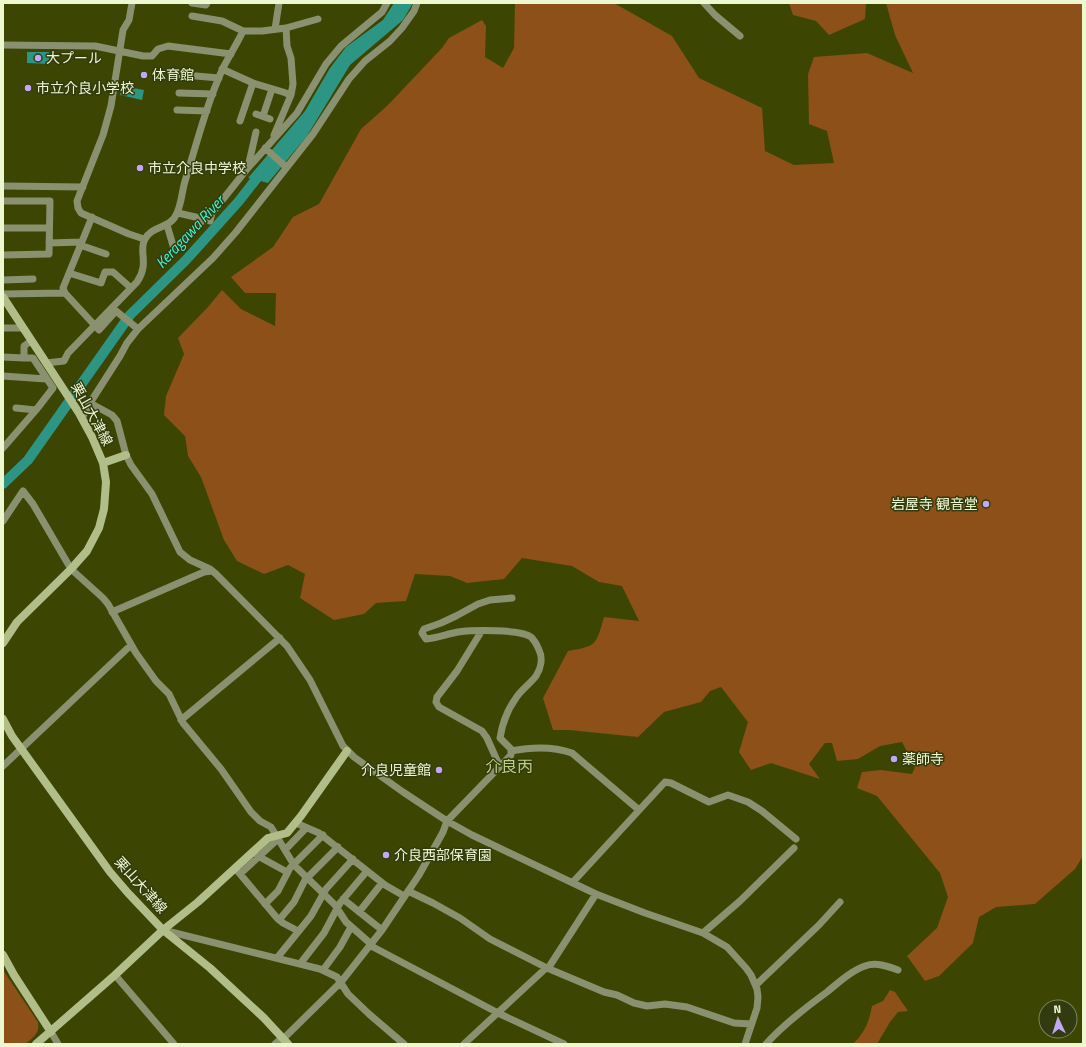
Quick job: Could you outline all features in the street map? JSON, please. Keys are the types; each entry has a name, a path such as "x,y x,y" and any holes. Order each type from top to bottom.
{"main road":[{"name":"栗山大津線","path":"3,295 31,341 80,415 92,437 103,463 106,482 104,509 99,528 87,551 71,569 17,622 3,643"},
{"path":"103,463 126,455"},
{"name":"栗山大津線","path":"3,719 12,736 110,872 128,893 163,930 210,968 264,1018 284,1040"},
{"path":"36,1044 115,975 163,930 238,871 256,854 268,838 287,833 296,823 347,751"},
{"path":"3,955 14,975 51,1032"}],"street":[{"path":"132,3 129,20 123,30 108,120 104,135 83,186 78,201 78,208 81,213 144,239"},
{"path":"192,3 206,5 207,3"},
{"path":"274,29 279,3"},
{"path":"178,213 210,221 212,213 247,169 298,112 326,64 341,46 382,12 387,3"},
{"path":"80,415 90,403 136,328 213,258 236,232 285,165 313,134 348,79 365,61 390,41 402,28 414,12 417,3"},
{"path":"704,3 715,15 740,36"},
{"path":"192,16 222,22 244,31 262,31 286,28 318,20"},
{"path":"267,146 278,126 291,95 293,84 291,58 286,28"},
{"path":"46,363 64,361 68,353 142,275 144,270 144,239 154,230 167,225 178,213 183,186 222,69 244,31"},
{"path":"3,45 96,46 143,56 152,56 158,49 168,46 231,54"},
{"path":"222,69 253,83 291,95"},
{"path":"173,74 219,78"},
{"path":"240,121 253,83"},
{"path":"270,118 259,115 272,88"},
{"path":"179,93 213,94"},
{"path":"177,110 207,111"},
{"path":"247,169 256,132"},
{"path":"267,146 285,165"},
{"path":"3,186 83,186"},
{"path":"3,201 50,201 49,254 3,255"},
{"path":"92,217 63,288 65,293 99,330 118,312 138,285 137,282"},
{"path":"167,225 174,249 204,219"},
{"path":"3,228 49,228"},
{"path":"49,244 81,244 106,254"},
{"path":"69,273 101,283 105,272 113,272 131,288"},
{"path":"3,280 33,279"},
{"path":"3,295 65,293"},
{"path":"118,312 136,328"},
{"path":"3,328 23,328"},
{"path":"24,358 24,346 31,341"},
{"path":"3,357 33,358 53,388 36,410 4,444"},
{"path":"3,376 46,378"},
{"path":"90,403 112,415 117,421 126,455 131,465 152,494 180,552 190,560 212,571 280,638 298,660 310,680 337,735 347,751 403,792 447,821 472,835 596,894 703,933 727,947 746,968 756,985 758,997 757,1008 745,1044"},
{"path":"16,408 36,410"},
{"path":"3,521 23,491 33,504 71,569 103,598 131,645 156,681 169,694 181,720 206,753 221,769 255,817 271,827 294,865 324,892 351,927 373,947 498,1013 564,1044"},
{"path":"112,612 204,572 212,571"},
{"path":"275,1044 284,1040 341,982 382,930 419,875 443,832 447,821 511,755 511,749 500,738 501,730 516,698 537,674 541,665 541,653 536,642 523,634 512,632 457,632 426,639 422,633 424,628 456,616 478,604 490,600 512,598"},
{"path":"481,632 457,671 437,697 436,702 439,707 482,731 487,738 500,767"},
{"path":"181,720 280,638"},
{"path":"3,766 131,645"},
{"path":"511,751 526,748 544,748 561,749 572,753 639,810"},
{"path":"573,882 665,782 671,783 709,802 728,795 748,802 762,811 796,839"},
{"path":"296,823 323,835 382,883 406,894 438,905 490,939 547,968 634,1003 647,1006 665,1004 687,1007 734,1023 752,1024"},
{"path":"285,850 306,828"},
{"path":"265,904 278,891 287,872 323,835"},
{"path":"279,920 294,902 308,878 338,847"},
{"path":"703,933 740,901 794,848"},
{"path":"256,854 287,872"},
{"path":"277,958 311,916 324,892 353,859"},
{"path":"238,871 279,920 298,931"},
{"path":"300,964 324,933 343,899 367,871"},
{"path":"359,912 382,883"},
{"path":"464,1044 547,968 596,894"},
{"path":"343,899 382,930"},
{"path":"756,985 819,925 840,902"},
{"path":"322,970 340,947 351,927"},
{"path":"163,930 300,964 322,970 337,977 348,994 404,1044"},
{"path":"766,1044 778,1030 849,974 866,966 880,964 898,970"},
{"path":"115,975 174,1044"},
{"path":"51,1032 58,1044"}],"shaded area":[{"path":"515,3 614,3 672,36 699,78 762,108 765,151 794,165 834,163 827,131 809,124 808,74 814,57 867,53 913,73 895,35 886,3 1083,3 1083,856 1075,869 1035,904 996,907 979,917 973,943 939,976 925,981 907,956 937,928 948,897 940,873 877,796 857,788 862,772 881,770 912,774 915,767 902,742 880,746 858,759 837,761 832,743 825,743 809,764 820,779 771,763 751,770 739,752 748,722 721,687 710,691 701,702 664,712 638,737 569,730 553,730 543,698 568,651 585,648 594,643 597,639 604,617 639,621 622,586 599,582 572,566 522,558 504,579 467,583 450,576 415,574 406,601 376,603 364,614 334,620 300,598 305,574 288,565 264,574 237,561 224,540 201,477 188,456 185,436 164,415 166,396 184,354 178,338 222,290 241,309 275,326 276,293 245,293 231,277 273,247 293,217 319,204 361,129 387,106 442,48 449,38 482,20 486,26 485,57 503,68 514,48"},
{"path":"789,3 866,3 865,19 829,35 816,21 793,15"},
{"path":"3,970 38,1022 37,1032 25,1044 3,1044"},
{"path":"890,990 895,992 908,1011 898,1012 890,1022 877,1044 853,1044 861,1035 866,1026 872,1006 883,1001"}],"water":[{"path":"394,3 413,3 403,20 350,65 307,136 268,183 248,178 305,111 330,68 346,47 383,20"},
{"name":"大プール","path":"27,52 49,52 49,64 27,63"},
{"path":"122,86 144,90 142,100 120,95"}],"waterway":[{"name":"Keragawa River","path":"3,484 28,460 130,315 186,260 239,201 264,169"}],"place":[{"name":"大プール","path":"38,58"},
{"name":"体育館","path":"144,75"},
{"name":"市立介良小学校","path":"28,88"},
{"name":"市立介良中学校","path":"140,168"},
{"name":"岩屋寺 観音堂","path":"986,504"},
{"name":"薬師寺","path":"894,759"},
{"name":"介良児童館","path":"439,770"},
{"name":"介良西部保育園","path":"386,855"}],"district":[{"name":"介良丙","path":"509,766"}]}
